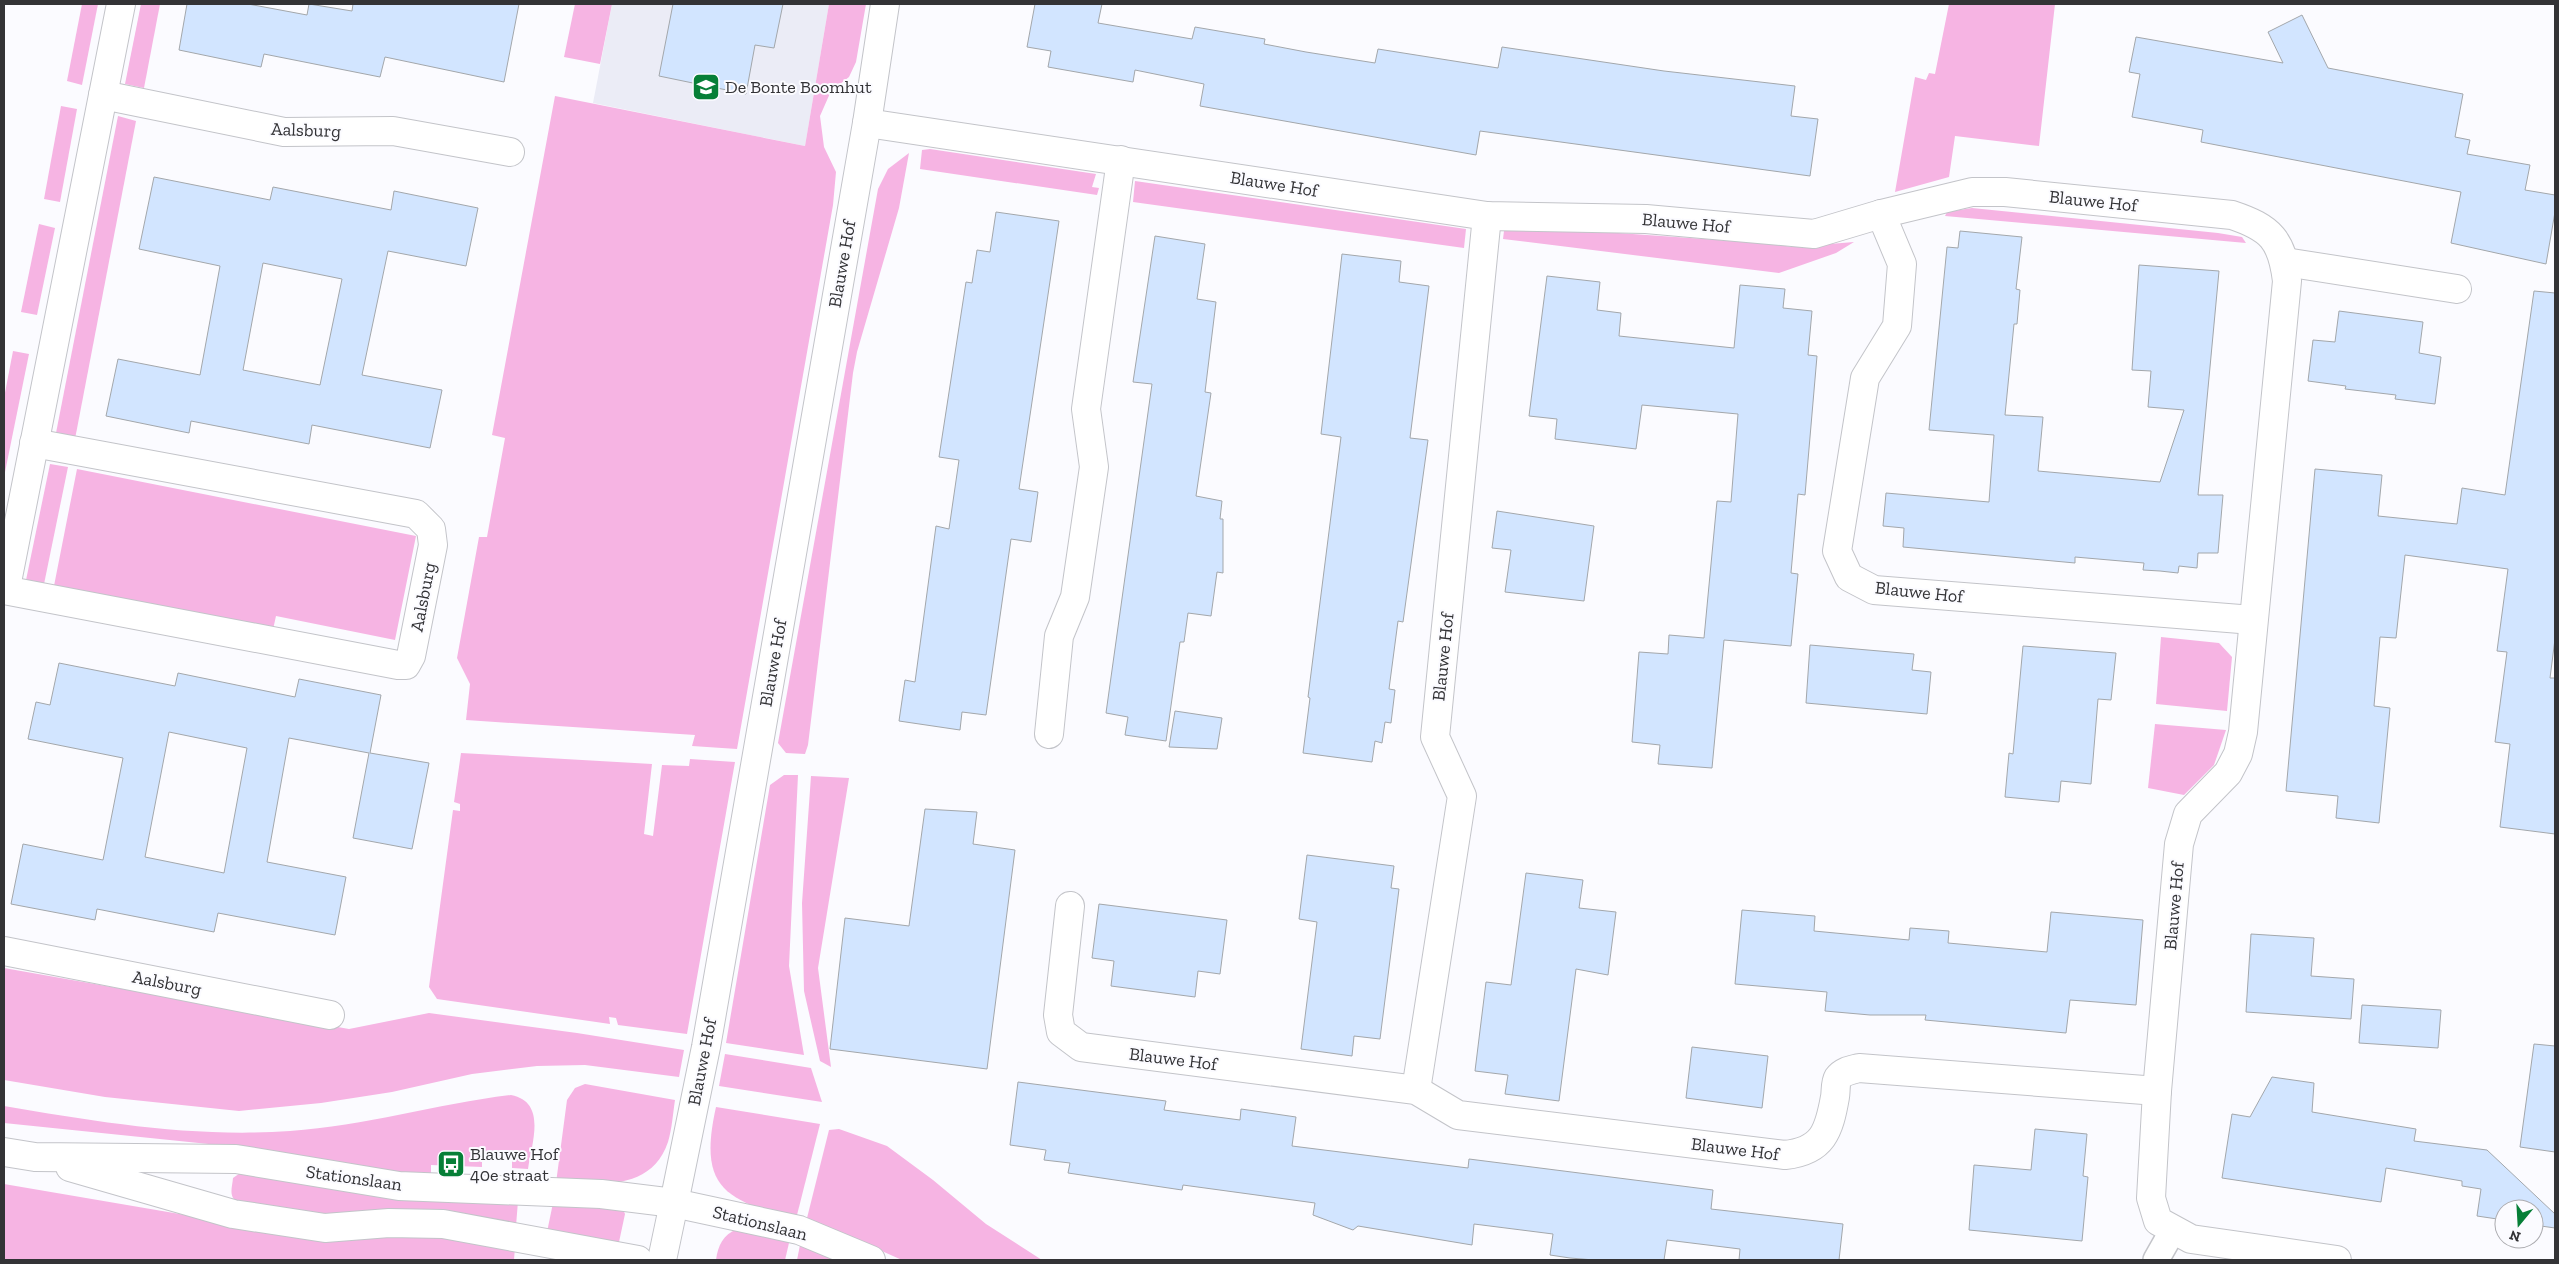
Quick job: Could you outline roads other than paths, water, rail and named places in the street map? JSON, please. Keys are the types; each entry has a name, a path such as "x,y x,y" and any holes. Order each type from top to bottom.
{"street":[{"name":"Aalsburg","path":"34,443 416,514 431,528 433,544 411,656 406,664 398,665 4,589 121,4"},
{"name":"Blauwe Hof","path":"674,1203 706,1047 867,122 885,4"},
{"name":"Aalsburg","path":"103,95 284,132 393,131 510,152"},
{"name":"Blauwe Hof","path":"867,122 1487,216 1646,219 1814,234 1881,214 1980,192 2015,193 2232,214 2267,230 2276,240 2285,262 2287,282 2243,732 2238,754 2228,773 2188,814 2180,844 2157,1091 2151,1198 2158,1221 2191,1239 2337,1260"},
{"path":"1049,734 1059,636 1075,598 1094,467 1086,409 1121,160"},
{"name":"Blauwe Hof","path":"1881,214 1902,264 1897,326 1865,378 1837,551 1849,577 1874,590 2253,620"},
{"name":"Blauwe Hof","path":"1416,1090 1462,796 1435,737 1487,216"},
{"path":"2285,262 2458,289"},
{"name":"Blauwe Hof","path":"1070,906 1058,1015 1061,1032 1081,1047 1416,1090 1458,1115 1785,1155 1800,1154 1810,1149 1822,1139 1829,1128 1837,1079 1846,1071 1859,1068 2157,1091"},
{"name":"Aalsburg","path":"4,951 330,1015"},
{"name":"Stationslaan","path":"4,1152 35,1157 233,1214 325,1228 389,1223 443,1224 638,1260"},
{"name":"Stationslaan","path":"35,1157 236,1160 399,1186 601,1194 674,1203 799,1230 872,1260"},
{"path":"662,1260 674,1203"}],"lane":[{"path":"2156,1260 2173,1230"}],"place":[{"name":"De Bonte Boomhut","path":"706,87"},
{"name":"Blauwe Hof 40e straat","path":"451,1164"}]}
